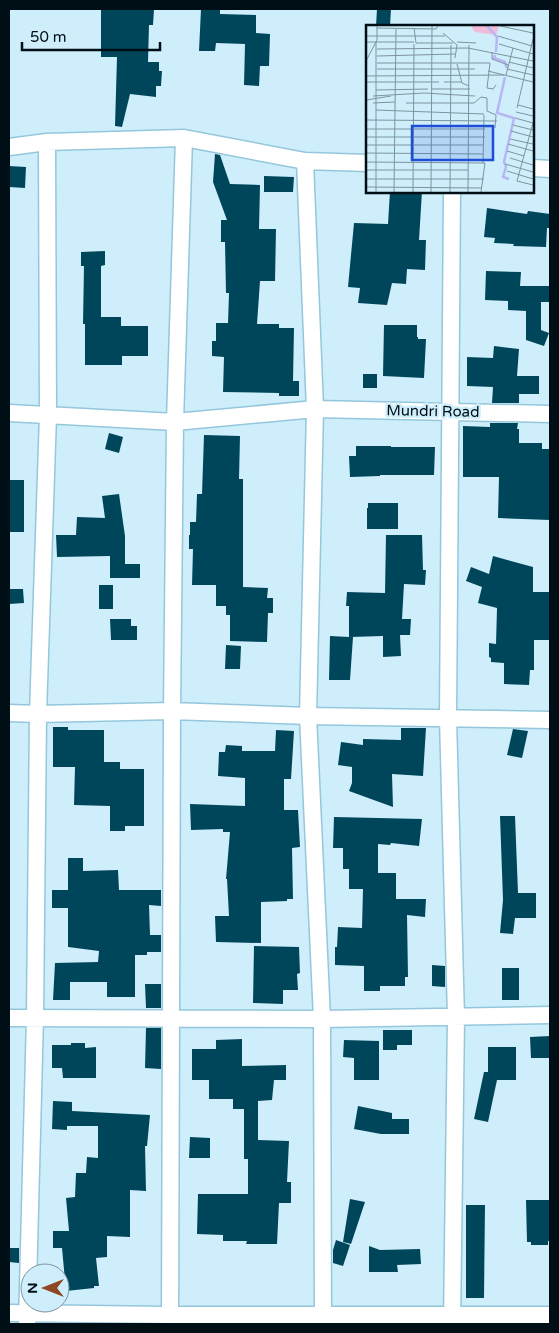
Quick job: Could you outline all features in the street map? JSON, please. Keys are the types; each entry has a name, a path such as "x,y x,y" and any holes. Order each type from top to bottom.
{"street":[{"path":"170,1320 175,422 184,138"},
{"path":"9,147 47,142 184,138 305,162 366,163"},
{"path":"27,1319 36,1017 38,714 48,415 47,142"},
{"path":"305,162 315,409 308,716 322,1019 323,1320"},
{"path":"534,168 550,169"},
{"path":"452,192 448,718 456,1018 452,1320"},
{"name":"Mundri Road","path":"9,413 175,422 315,409 550,414"},
{"path":"9,713 172,711 308,716 550,720"},
{"path":"9,1018 322,1019 550,1015"},
{"path":"9,1313 27,1319 170,1320 452,1320 550,1315"}],"building":[{"path":"101,9 154,9 153,25 149,25 148,62 159,62 159,71 162,71 161,86 156,86 156,97 130,94 122,127 115,126 117,57 101,57"},
{"path":"201,9 220,9 220,14 256,15 256,33 270,34 269,66 260,66 259,86 244,85 245,44 216,43 215,51 199,51"},
{"path":"377,9 391,9 390,25 376,25"},
{"path":"215,154 220,155 230,184 260,185 259,229 276,229 275,281 260,281 257,324 279,324 279,328 294,328 293,381 299,381 299,396 279,396 279,393 223,392 224,357 212,356 212,341 216,341 216,323 228,323 229,293 226,293 225,242 221,242 221,220 227,220 213,182"},
{"path":"9,166 26,167 25,188 9,187"},
{"path":"264,176 294,177 293,192 264,192"},
{"path":"390,192 422,192 419,240 426,240 425,270 407,269 406,284 392,283 387,305 358,303 360,288 348,287 354,223 388,224"},
{"path":"487,208 527,214 528,211 550,214 550,228 547,228 546,247 513,246 514,244 494,243 495,238 484,237"},
{"path":"105,251 105,265 101,266 101,317 121,317 121,326 148,326 148,356 122,356 122,365 85,365 85,324 83,324 84,266 81,266 81,252"},
{"path":"486,271 521,272 520,286 550,286 550,302 541,302 541,330 549,333 544,346 526,340 526,311 508,310 508,301 485,300"},
{"path":"384,325 417,325 418,339 426,339 424,378 383,376"},
{"path":"494,346 519,349 517,376 539,376 539,394 519,394 519,403 492,403 493,387 467,386 467,357 493,358"},
{"path":"363,374 377,374 377,388 363,388"},
{"path":"490,423 518,423 519,443 542,443 542,449 550,449 550,520 498,518 499,477 463,477 463,426 490,427"},
{"path":"109,433 123,437 119,453 105,449"},
{"path":"204,435 240,436 239,479 243,479 243,587 268,588 267,598 273,598 273,613 268,613 267,642 230,641 230,615 226,615 226,606 216,606 216,585 192,585 193,549 189,549 190,522 196,522 197,494 202,494"},
{"path":"356,446 435,447 434,475 350,477 349,456 356,456"},
{"path":"9,480 24,480 24,532 9,532"},
{"path":"119,494 125,536 125,564 140,564 140,578 110,578 110,556 57,557 56,535 76,535 77,517 105,518 102,496"},
{"path":"368,503 398,503 398,529 367,529"},
{"path":"386,535 422,535 423,570 426,570 425,585 404,584 402,619 411,619 410,635 400,635 401,656 383,657 383,636 350,637 353,637 350,680 329,680 330,636 349,637 349,606 346,606 347,592 385,593"},
{"path":"493,556 533,567 533,592 550,592 550,640 534,640 534,670 530,670 529,685 504,684 504,663 491,662 489,657 489,643 496,644 497,608 478,603 482,587 466,581 471,567 489,574"},
{"path":"99,585 113,585 113,609 99,609"},
{"path":"9,589 23,589 24,603 9,604"},
{"path":"110,619 131,619 131,626 137,626 137,640 111,640"},
{"path":"226,645 241,646 240,669 225,669"},
{"path":"53,727 68,727 68,730 104,730 104,762 120,762 120,769 144,769 144,826 125,826 125,831 110,831 110,806 74,805 75,767 53,767"},
{"path":"401,728 426,728 423,776 392,774 393,807 349,791 352,783 352,767 338,765 341,742 363,745 363,739 401,740"},
{"path":"513,729 528,731 522,758 507,755"},
{"path":"276,730 294,731 291,779 284,779 284,810 298,810 300,847 292,848 293,899 261,902 261,943 216,942 215,916 229,916 226,879 230,832 223,832 223,829 191,830 190,804 245,806 245,778 218,776 219,752 225,752 226,745 242,746 242,751 275,751"},
{"path":"500,816 515,816 518,893 536,893 536,918 515,918 513,934 500,933 503,900"},
{"path":"334,817 422,819 419,846 391,843 390,845 378,844 378,873 396,873 396,899 426,899 425,917 407,915 408,977 405,977 405,986 380,986 380,991 364,991 364,966 335,965 338,927 362,928 363,889 349,889 349,869 343,869 343,848 333,848"},
{"path":"68,858 83,858 83,871 118,870 119,890 161,890 161,906 149,905 150,935 161,935 161,952 147,952 147,955 135,955 135,997 107,997 107,982 70,982 70,1000 53,1000 55,963 98,962 99,951 68,947 68,908 52,908 52,890 68,890"},
{"path":"254,946 299,947 300,973 297,974 298,990 283,990 283,1004 253,1003"},
{"path":"432,965 445,966 445,987 432,986"},
{"path":"502,968 519,968 519,1000 502,1000"},
{"path":"145,984 161,984 161,1008 146,1008"},
{"path":"146,1028 161,1028 161,1069 145,1068"},
{"path":"383,1030 412,1030 412,1045 397,1045 397,1050 383,1050"},
{"path":"550,1036 550,1058 531,1058 530,1037"},
{"path":"242,1039 242,1066 286,1065 286,1080 274,1080 272,1100 258,1101 258,1140 289,1141 287,1182 291,1182 291,1203 279,1203 277,1244 246,1244 247,1241 223,1241 223,1235 197,1234 198,1194 248,1194 248,1159 244,1159 244,1109 233,1109 233,1099 209,1099 209,1080 192,1080 192,1049 216,1049 216,1040"},
{"path":"344,1040 379,1041 379,1080 354,1080 354,1058 343,1057"},
{"path":"71,1043 85,1043 85,1048 96,1047 96,1078 63,1078 62,1068 52,1068 52,1045 71,1045"},
{"path":"488,1047 516,1047 516,1080 497,1080 488,1122 474,1119 484,1072 488,1072"},
{"path":"53,1101 72,1102 72,1111 150,1115 147,1146 145,1146 146,1191 130,1190 130,1237 107,1236 107,1257 96,1258 99,1286 94,1286 94,1288 70,1291 70,1263 63,1263 62,1248 53,1248 53,1231 69,1231 66,1198 75,1197 76,1173 86,1173 87,1157 98,1158 98,1126 67,1126 67,1130 52,1129"},
{"path":"358,1106 392,1113 392,1119 409,1119 409,1134 381,1134 354,1129"},
{"path":"190,1137 210,1138 210,1158 189,1158"},
{"path":"350,1199 365,1202 351,1244 343,1242"},
{"path":"526,1200 550,1200 550,1241 548,1241 548,1245 531,1245 531,1242 527,1242"},
{"path":"466,1205 485,1205 484,1298 466,1298"},
{"path":"336,1240 350,1245 343,1266 333,1263 333,1250"},
{"path":"369,1246 380,1250 420,1249 421,1264 397,1265 398,1272 369,1272"},
{"path":"9,1248 19,1248 19,1263 9,1262"}]}
